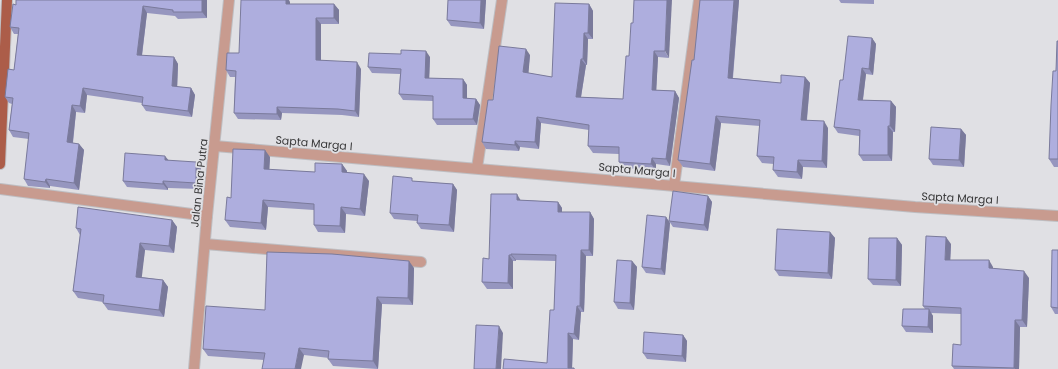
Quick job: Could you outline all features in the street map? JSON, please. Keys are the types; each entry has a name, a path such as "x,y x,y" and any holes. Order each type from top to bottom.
{"main road":[{"path":"0,164 7,0"}],"street":[{"name":"Jalan Bina Putra","path":"194,369 207,216 229,0"},
{"path":"476,168 502,0"},
{"path":"674,186 699,0"},
{"name":"Sapta Marga I","path":"215,146 915,207 1058,216"},
{"path":"0,189 207,216"},
{"path":"205,244 421,262"}],"building":[{"path":"16,0 202,0 202,12 173,12 173,10 143,6 137,55 174,57 172,86 191,88 188,111 142,105 143,97 83,88 80,106 72,105 67,142 79,144 74,183 46,179 45,182 24,179 29,133 9,130 13,98 5,97 8,69 14,70 19,28 10,27 13,4 16,5"},
{"path":"241,0 286,0 286,4 334,4 334,18 316,18 316,60 357,62 355,111 277,107 277,114 234,113 236,71 226,70 227,53 239,53"},
{"path":"448,0 481,0 480,23 447,20"},
{"path":"634,0 667,0 665,51 654,51 652,90 675,91 666,159 652,158 651,164 619,162 619,147 588,146 589,125 537,117 535,142 515,141 515,145 482,142 488,100 493,100 499,46 526,49 523,72 552,77 555,3 589,4 588,33 584,33 583,59 581,59 576,97 623,99 626,56 629,56"},
{"path":"700,0 734,0 728,78 781,83 781,75 805,77 801,120 824,121 822,161 798,160 797,172 773,170 774,157 757,156 760,120 716,116 710,164 678,160 692,60 694,60"},
{"path":"848,36 872,38 869,69 862,68 858,100 891,101 890,126 888,126 888,155 859,155 860,130 834,127 840,80 843,80"},
{"path":"1057,41 1058,159 1049,159 1053,71 1056,71"},
{"path":"401,50 426,51 425,78 463,79 463,98 476,99 473,119 433,119 433,96 399,94 401,69 368,67 369,53 401,54"},
{"path":"931,127 961,129 959,160 929,159"},
{"path":"233,149 265,150 264,169 315,172 315,163 342,164 342,172 364,174 360,209 341,207 340,226 314,225 314,204 263,200 261,223 225,220 227,197 231,198"},
{"path":"125,153 165,156 165,160 196,162 196,183 163,181 163,184 123,181"},
{"path":"393,176 412,178 412,181 453,184 449,225 417,223 418,215 390,213"},
{"path":"673,191 708,196 704,225 669,221"},
{"path":"491,194 517,194 517,200 558,202 558,212 590,212 589,250 581,250 580,306 577,306 574,334 568,333 568,368 574,369 503,369 504,359 547,363 550,310 554,310 556,255 511,254 509,255 508,283 482,282 483,258 489,259"},
{"path":"78,207 172,220 169,246 140,243 136,277 163,280 159,310 103,303 104,295 73,291 81,229 76,228"},
{"path":"647,215 666,217 661,269 642,267"},
{"path":"777,229 830,232 828,273 775,270"},
{"path":"926,236 946,237 945,260 989,260 989,268 1024,271 1022,320 1015,320 1014,368 952,366 953,344 961,345 961,308 923,306"},
{"path":"869,238 897,238 896,280 868,279"},
{"path":"1052,250 1058,250 1058,308 1051,307"},
{"path":"267,252 332,254 409,261 408,298 377,297 373,361 328,359 329,351 299,348 295,369 262,369 265,353 203,349 206,306 265,310"},
{"path":"617,260 632,261 630,303 614,302"},
{"path":"903,309 929,309 928,327 902,326"},
{"path":"476,325 499,326 496,369 474,369"},
{"path":"644,332 683,335 682,356 643,353"}]}
